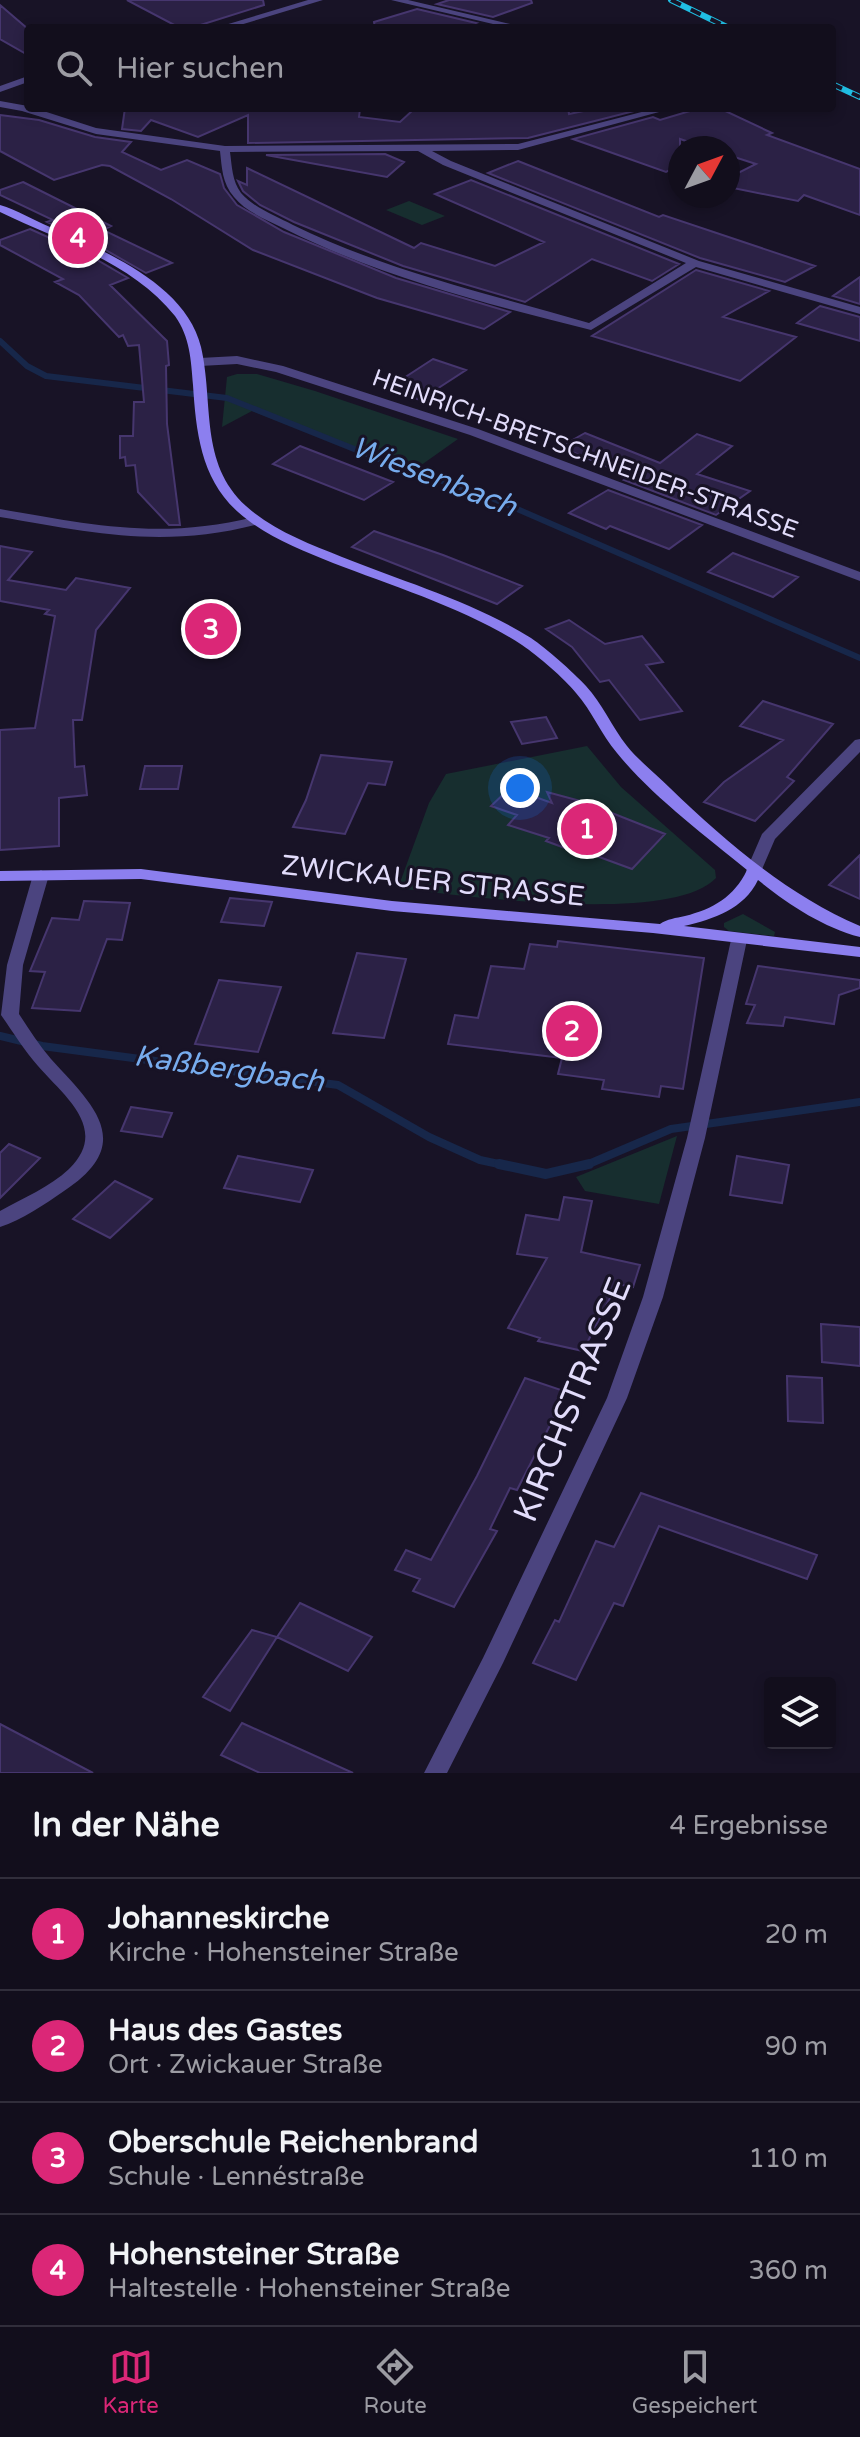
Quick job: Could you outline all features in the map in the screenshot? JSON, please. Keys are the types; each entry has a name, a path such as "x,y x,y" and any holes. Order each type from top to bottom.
{"main road":[{"path":"0,208 143,280 177,312 190,333 200,362 200,433 208,462 236,506 281,537 471,613 527,642 581,689 622,750 652,781 754,871 808,909 860,932"},
{"path":"653,928 723,908 748,887 754,871"},
{"name":"ZWICKAUER STRASSE","path":"0,876 141,874 392,906 653,928 860,952"}],"street":[{"path":"268,0 287,8"},
{"path":"233,24 318,0"},
{"path":"396,0 504,24"},
{"path":"0,89 24,80"},
{"path":"0,104 24,109"},
{"path":"39,112 96,131 207,144 225,149 423,150 518,147 654,112"},
{"path":"225,149 227,171 235,193 293,229 348,254 429,282 591,327 695,263"},
{"path":"423,150 447,163 695,263 860,311"},
{"name":"HEINRICH-BRETSCHNEIDER-STRASSE","path":"200,362 237,360 279,369 368,397 600,477 860,577"},
{"path":"0,513 147,535 209,533 254,521"},
{"path":"754,871 768,837 860,743"},
{"path":"0,1220 76,1173 91,1155 95,1131 84,1103 41,1060 10,1015 15,965 41,875"},
{"name":"KIRCHSTRASSE","path":"435,1773 498,1650 617,1398 653,1297 696,1138 739,940"}],"green space":[{"path":"409,201 445,216 422,225 386,210"},
{"path":"257,374 315,391 458,439 410,473 252,411 222,427 227,377"},
{"path":"587,746 621,787 715,870 716,878 692,892 657,901 613,904 515,901 398,888 429,803 446,774"},
{"path":"743,914 775,932 774,936 729,931 724,927 724,923"},
{"path":"677,1136 659,1204 585,1191 576,1177"}],"building":[{"path":"127,0 263,0 264,5 204,24 172,24"},
{"path":"449,0 531,0 532,3 493,17 437,4"},
{"path":"0,5 24,26 24,53 0,39"},
{"path":"417,9 476,23 374,24"},
{"path":"124,112 360,112 359,117 400,122 411,112 630,112 528,138 248,143 248,115 198,137 151,120 141,131 122,129"},
{"path":"687,112 727,112 772,133 767,135 860,169 860,215 804,195 798,201 740,189 740,172 756,164 740,159 740,136 668,136 666,172 573,139 653,117 660,120"},
{"path":"0,115 39,120 95,137 131,142 122,152 161,170 187,160 220,174 224,188 237,205 284,232 396,278 510,312 484,329 377,298 253,250 171,199 110,166 102,165 54,180 0,151"},
{"path":"385,154 404,162 387,177 266,155"},
{"path":"518,161 659,217 663,215 815,266 785,282 700,258 488,173"},
{"path":"247,168 414,248 421,243 495,266 544,242 435,194 471,180 679,264 652,281 592,259 525,302 403,266 294,222 260,205 243,191 238,181 247,185"},
{"path":"23,182 111,226 103,230 172,263 146,273 95,244 47,222 53,220 0,195 0,190"},
{"path":"30,229 92,257 128,278 110,285 167,341 167,424 180,525 169,525 138,492 135,465 126,466 125,457 120,458 120,436 133,436 134,402 144,402 139,345 128,346 123,335 119,337 79,295 55,282 63,279 0,245 0,240"},
{"path":"696,270 769,291 723,317 796,337 740,381 592,336"},
{"path":"860,277 860,304 833,296"},
{"path":"820,306 860,317 860,341 797,323"},
{"path":"433,359 466,370 420,400 387,389"},
{"path":"585,433 660,463 697,434 732,446 697,474 750,491 716,515 624,480 630,476 560,447"},
{"path":"300,446 393,482 364,500 273,464"},
{"path":"608,490 702,525 669,549 610,526 606,529 569,513"},
{"path":"374,531 522,586 497,604 352,547"},
{"path":"0,546 32,552 8,580 66,590 76,578 130,588 96,630 82,720 73,720 75,767 84,766 87,795 59,798 59,846 0,850 0,730 35,728 55,616 45,614 49,610 0,601"},
{"path":"733,553 798,577 773,597 708,572"},
{"path":"569,620 605,644 642,636 663,662 646,665 682,711 640,720 609,680 600,682 572,647 546,629"},
{"path":"763,701 833,724 787,777 794,781 755,821 704,802 724,782 783,740 740,726"},
{"path":"546,717 557,738 522,744 511,722"},
{"path":"321,755 392,762 385,785 368,783 345,834 293,827"},
{"path":"145,766 182,766 178,789 140,789"},
{"path":"510,788 552,803 547,792 584,802 665,834 632,869 591,854 589,857 546,841 549,838 508,825 517,815 491,806"},
{"path":"860,855 860,899 829,885"},
{"path":"230,898 272,902 264,926 221,922"},
{"path":"84,901 130,903 122,940 107,939 80,1011 32,1008 45,972 30,971 52,918 79,920"},
{"path":"558,941 704,958 683,1089 661,1086 659,1097 602,1089 604,1080 558,1074 562,1058 448,1044 455,1015 478,1018 491,966 524,969 530,944 557,947"},
{"path":"357,953 406,959 384,1038 333,1033"},
{"path":"758,966 860,980 860,988 839,995 834,1024 785,1017 783,1026 747,1023 755,1005 746,1004"},
{"path":"219,980 281,987 258,1052 195,1044"},
{"path":"131,1107 172,1113 162,1137 121,1131"},
{"path":"9,1144 40,1158 0,1198 0,1153"},
{"path":"238,1156 313,1170 300,1202 224,1188"},
{"path":"737,1156 789,1165 782,1203 730,1195"},
{"path":"115,1181 152,1199 110,1238 73,1219"},
{"path":"564,1197 592,1201 581,1252 640,1265 633,1287 617,1284 583,1351 538,1341 540,1338 508,1328 547,1258 517,1254 526,1215 559,1220"},
{"path":"821,1324 860,1327 860,1366 822,1362"},
{"path":"787,1376 822,1378 823,1423 788,1421"},
{"path":"525,1378 567,1392 517,1490 510,1488 490,1529 497,1531 454,1607 413,1591 420,1579 395,1570 406,1550 431,1560"},
{"path":"641,1493 817,1555 807,1579 659,1526 623,1606 614,1603 576,1680 533,1663 555,1620 559,1622 596,1541 614,1547"},
{"path":"300,1603 372,1637 348,1671 277,1637"},
{"path":"252,1630 277,1637 230,1711 203,1697"},
{"path":"242,1723 353,1773 260,1773 221,1755"},
{"path":"0,1724 93,1773 0,1773"}],"waterway":[{"name":"Wiesenbach","path":"0,341 27,366 46,376 227,398 384,461 494,499 860,658"},
{"name":"Kaßbergbach","path":"0,1036 42,1046 338,1085 429,1137 480,1160 508,1166"},
{"name":"Kaßbergbach","path":"588,1164 671,1129 860,1102"},
{"name":"Kaßbergbach","path":"499,1164 546,1174 588,1164"},
{"name":"Kaßbergbach","path":"584,1166 588,1164"}],"railway":[{"path":"671,0 721,24"},
{"path":"836,86 860,97"}],"place":[{"name":"Hohensteiner Straße","path":"78,238"},
{"name":"Oberschule Reichenbrand","path":"211,629"},
{"name":"Johanneskirche","path":"587,829"},
{"name":"Haus des Gastes","path":"572,1031"}]}
